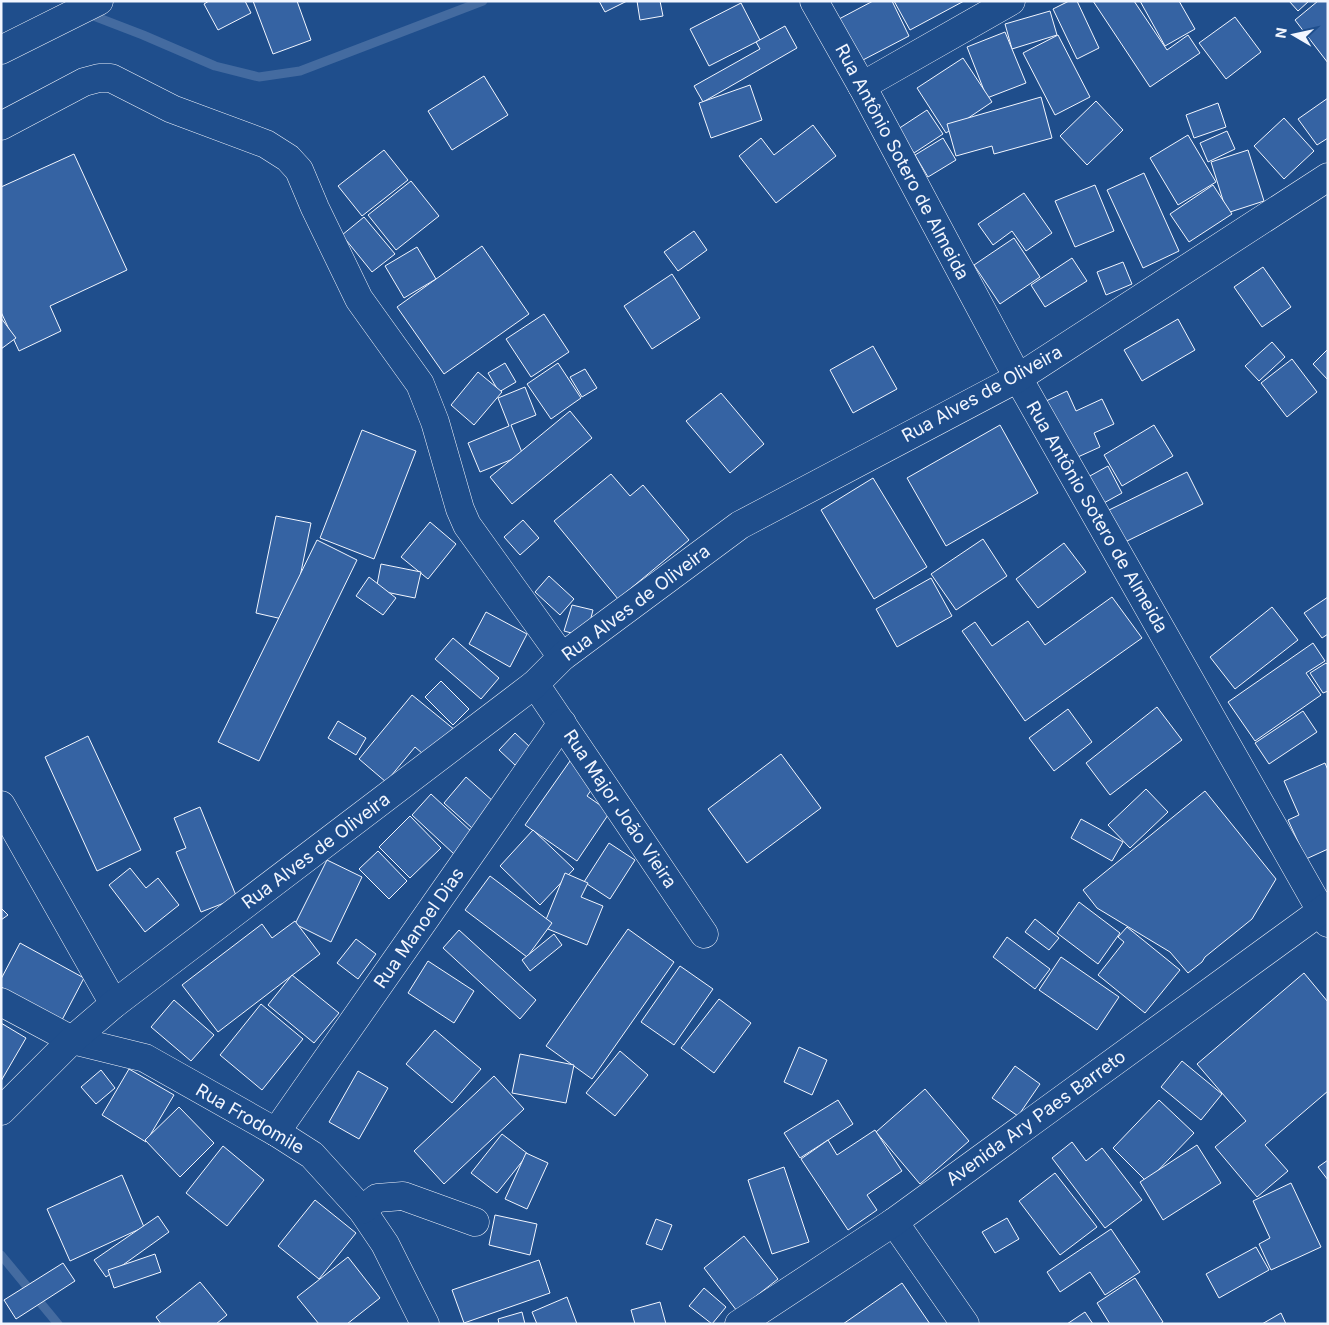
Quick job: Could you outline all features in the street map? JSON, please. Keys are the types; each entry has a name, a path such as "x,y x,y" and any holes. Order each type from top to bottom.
{"street":[{"path":"1,50 99,1"},
{"name":"Rua Antônio Sotero de Almeida","path":"814,1 862,86 1018,378 1326,913"},
{"path":"862,86 1011,1"},
{"path":"1,126 84,82 99,78 112,78 172,109 266,144 288,158 299,170 314,208 359,299 420,384 435,422 460,509 467,525 562,657"},
{"name":"Rua Alves de Oliveira","path":"1,1111 72,1040 114,1004 535,684 562,657 740,525 1018,378 1328,177"},
{"name":"Rua Major João Vieira","path":"535,684 704,934"},
{"name":"Rua Manoel Dias","path":"276,1132 562,723"},
{"path":"1,805 114,1004"},
{"name":"Avenida Ary Paes Barreto","path":"739,1324 894,1222 1326,913"},
{"name":"Rua Frodomile","path":"1,1002 72,1040 145,1058 276,1132 312,1155 362,1210 385,1244 425,1324"},
{"path":"362,1210 378,1198 403,1196 475,1222"},
{"path":"894,1222 965,1324"}],"building":[{"path":"209,1 245,1 251,13 218,30 204,4"},
{"path":"253,1 297,1 311,40 273,54"},
{"path":"599,1 627,1 605,12"},
{"path":"637,1 660,1 663,16 640,20"},
{"path":"873,1 892,1 909,36 861,61 839,19"},
{"path":"894,1 964,1 910,30"},
{"path":"1069,1 1077,1 1099,48 1077,59 1053,9"},
{"path":"1093,1 1134,1 1167,50 1188,35 1200,53 1150,87"},
{"path":"1140,1 1179,1 1195,29 1165,46"},
{"path":"1289,1 1309,1 1298,11"},
{"path":"1318,1 1328,1 1328,63 1295,20"},
{"path":"741,3 760,40 709,66 690,29"},
{"path":"1050,11 1057,35 1012,49 1005,24"},
{"path":"1235,17 1261,52 1226,79 1199,43"},
{"path":"785,26 797,48 703,102 694,86 760,49 756,42"},
{"path":"1005,32 1026,83 987,98 967,47"},
{"path":"1058,35 1090,97 1055,115 1023,53"},
{"path":"963,58 992,102 946,133 917,88"},
{"path":"484,76 508,115 452,150 428,111"},
{"path":"750,85 762,120 711,138 699,103"},
{"path":"1041,97 1052,138 994,154 992,146 956,156 947,124"},
{"path":"1328,98 1328,138 1317,145 1298,119"},
{"path":"1096,101 1123,130 1087,165 1060,136"},
{"path":"1218,103 1226,127 1194,138 1186,115"},
{"path":"927,110 943,134 914,153 898,129"},
{"path":"1284,118 1314,151 1284,179 1254,146"},
{"path":"813,125 836,156 776,203 739,156 761,138 774,155"},
{"path":"1227,131 1235,149 1208,162 1200,143"},
{"path":"1188,135 1216,182 1178,205 1150,158"},
{"path":"943,138 956,160 928,177 915,155"},
{"path":"384,150 408,180 362,216 338,186"},
{"path":"1248,150 1264,201 1227,213 1211,162"},
{"path":"74,154 127,270 50,306 61,331 19,351 1,312 1,187"},
{"path":"1144,173 1179,251 1143,268 1107,190"},
{"path":"411,181 439,216 396,250 368,215"},
{"path":"1095,185 1114,231 1075,247 1055,201"},
{"path":"1213,185 1232,214 1189,242 1170,214"},
{"path":"1024,193 1052,233 1026,251 1012,231 993,245 978,224"},
{"path":"364,217 395,254 372,272 342,235"},
{"path":"694,231 707,250 678,271 664,252"},
{"path":"1014,238 1040,277 1000,304 974,265"},
{"path":"482,246 529,314 444,374 397,307"},
{"path":"417,247 436,279 404,298 385,266"},
{"path":"1072,258 1087,281 1045,307 1031,285"},
{"path":"1123,262 1132,284 1106,295 1097,272"},
{"path":"1263,267 1291,307 1262,327 1234,287"},
{"path":"672,274 700,318 652,349 624,306"},
{"path":"544,314 569,352 531,377 506,339"},
{"path":"1,318 16,338 1,349"},
{"path":"1178,319 1195,350 1142,381 1124,350"},
{"path":"1272,342 1285,357 1259,381 1245,366"},
{"path":"873,346 897,389 853,413 830,370"},
{"path":"1328,349 1328,380 1313,364"},
{"path":"1292,359 1317,392 1287,417 1261,383"},
{"path":"505,363 516,382 499,392 488,373"},
{"path":"558,363 581,398 551,419 527,384"},
{"path":"585,369 597,388 582,397 570,377"},
{"path":"478,372 502,392 474,425 451,405"},
{"path":"525,387 536,415 511,425 523,455 480,472 468,443 509,426 498,398"},
{"path":"1067,391 1076,411 1102,399 1114,424 1094,433 1100,447 1069,461 1044,402"},
{"path":"721,393 764,444 730,473 686,421"},
{"path":"570,411 592,438 512,504 490,477"},
{"path":"1000,425 1038,493 946,546 907,478"},
{"path":"1154,425 1173,456 1122,486 1104,455"},
{"path":"362,430 416,451 374,559 320,538"},
{"path":"1108,466 1122,493 1102,504 1088,477"},
{"path":"1187,472 1203,504 1125,542 1109,510"},
{"path":"611,474 630,496 643,485 689,540 618,599 554,521"},
{"path":"873,478 927,567 874,599 821,510"},
{"path":"276,516 311,523 291,621 256,613"},
{"path":"523,520 539,538 520,555 504,537"},
{"path":"430,522 456,544 428,579 401,557"},
{"path":"983,539 1007,576 956,610 931,574"},
{"path":"317,540 357,560 259,761 218,742"},
{"path":"1064,543 1086,572 1038,608 1016,579"},
{"path":"381,564 421,572 415,598 376,590"},
{"path":"549,576 574,599 560,615 535,592"},
{"path":"369,577 396,598 383,615 356,596"},
{"path":"931,578 952,616 897,647 876,609"},
{"path":"1112,597 1142,638 1025,721 962,631 975,622 992,646 1028,621 1045,645"},
{"path":"1328,597 1328,634 1322,638 1304,613"},
{"path":"572,605 593,610 586,637 564,631"},
{"path":"1272,607 1298,640 1235,689 1210,657"},
{"path":"486,612 527,634 510,667 469,644"},
{"path":"453,638 499,678 481,699 435,659"},
{"path":"1313,643 1325,661 1306,673 1321,695 1255,741 1228,702"},
{"path":"1326,663 1328,665 1328,691 1323,693 1310,673"},
{"path":"441,681 469,709 453,725 425,697"},
{"path":"412,695 455,730 430,760 415,747 386,782 359,759"},
{"path":"1157,707 1182,740 1110,795 1086,763"},
{"path":"1068,709 1092,742 1054,771 1029,738"},
{"path":"1303,711 1317,732 1269,764 1255,743"},
{"path":"338,721 366,738 356,755 328,738"},
{"path":"515,733 531,748 515,765 499,750"},
{"path":"88,736 141,850 97,871 45,757"},
{"path":"781,754 821,808 747,863 708,809"},
{"path":"570,761 598,780 587,796 610,812 577,861 525,825"},
{"path":"1325,763 1328,770 1328,849 1306,859 1288,820 1299,815 1284,781"},
{"path":"466,777 494,802 472,828 444,803"},
{"path":"1146,789 1168,812 1130,848 1108,825"},
{"path":"1205,791 1276,879 1252,919 1188,973 1170,952 1097,908 1083,890"},
{"path":"431,794 473,833 454,854 412,815"},
{"path":"200,807 237,898 201,912 176,852 186,848 174,818"},
{"path":"410,816 441,848 410,878 379,847"},
{"path":"1081,819 1123,842 1112,861 1071,838"},
{"path":"533,830 574,869 540,905 500,866"},
{"path":"609,843 635,860 610,899 584,882"},
{"path":"378,851 407,881 389,899 359,869"},
{"path":"327,860 362,877 331,942 295,924"},
{"path":"130,868 146,888 158,878 179,905 145,932 109,885"},
{"path":"565,873 588,883 581,897 603,906 587,945 543,927"},
{"path":"490,876 552,923 527,957 465,910"},
{"path":"1079,902 1120,933 1098,964 1057,933"},
{"path":"1,908 8,915 1,920"},
{"path":"1035,919 1059,938 1049,950 1025,932"},
{"path":"295,921 320,954 218,1032 182,985 262,924 272,938"},
{"path":"1127,927 1180,970 1145,1013 1098,975 1124,942 1118,937"},
{"path":"628,929 674,962 592,1079 546,1046"},
{"path":"459,930 536,1000 520,1019 443,948"},
{"path":"554,934 562,945 530,971 522,960"},
{"path":"1007,937 1050,969 1035,989 993,957"},
{"path":"356,939 376,954 358,979 337,963"},
{"path":"20,943 84,978 62,1020 1,987 1,979"},
{"path":"1061,957 1119,997 1097,1030 1039,990"},
{"path":"428,961 474,991 454,1023 408,993"},
{"path":"680,966 713,989 674,1045 641,1022"},
{"path":"1304,973 1328,1002 1328,1091 1265,1145 1288,1171 1257,1197 1215,1147 1246,1121 1197,1064"},
{"path":"292,975 339,1013 314,1043 268,1005"},
{"path":"719,999 751,1023 714,1073 681,1048"},
{"path":"174,1000 214,1035 191,1061 151,1027"},
{"path":"261,1004 303,1039 262,1090 220,1055"},
{"path":"1,1023 26,1038 1,1081"},
{"path":"435,1030 481,1069 452,1103 406,1064"},
{"path":"799,1047 827,1060 812,1095 784,1082"},
{"path":"620,1051 648,1075 615,1116 586,1093"},
{"path":"520,1054 574,1065 566,1103 512,1093"},
{"path":"1182,1061 1222,1094 1201,1120 1161,1087"},
{"path":"1015,1066 1040,1084 1018,1116 992,1098"},
{"path":"129,1069 174,1095 146,1142 102,1115"},
{"path":"101,1070 115,1088 96,1104 81,1087"},
{"path":"358,1071 388,1088 359,1139 329,1122"},
{"path":"494,1076 524,1109 444,1184 414,1151"},
{"path":"925,1089 969,1141 920,1184 876,1132"},
{"path":"838,1100 853,1124 800,1158 784,1133"},
{"path":"1159,1100 1194,1133 1147,1182 1113,1148"},
{"path":"179,1107 214,1143 180,1177 145,1140"},
{"path":"875,1130 902,1171 867,1195 877,1210 848,1230 801,1159 828,1140 837,1155"},
{"path":"502,1134 528,1154 497,1193 471,1173"},
{"path":"1072,1142 1086,1161 1102,1148 1142,1200 1105,1228 1052,1158"},
{"path":"1197,1145 1221,1183 1163,1220 1140,1182"},
{"path":"223,1146 264,1180 227,1226 186,1193"},
{"path":"526,1153 548,1163 527,1209 505,1199"},
{"path":"1328,1160 1328,1180 1318,1167"},
{"path":"784,1167 809,1242 772,1254 748,1180"},
{"path":"1055,1173 1097,1227 1060,1255 1019,1201"},
{"path":"122,1175 144,1227 70,1261 47,1209"},
{"path":"1291,1183 1321,1247 1271,1270 1259,1244 1270,1238 1253,1201"},
{"path":"315,1200 356,1233 319,1279 278,1246"},
{"path":"495,1215 537,1224 530,1255 489,1245"},
{"path":"158,1216 169,1232 106,1277 94,1260"},
{"path":"1007,1218 1019,1239 995,1253 982,1232"},
{"path":"656,1219 672,1225 662,1250 646,1244"},
{"path":"1111,1229 1140,1272 1105,1295 1090,1272 1060,1292 1047,1272"},
{"path":"744,1236 778,1279 737,1311 704,1268"},
{"path":"1256,1247 1269,1270 1219,1298 1206,1274"},
{"path":"155,1254 161,1272 114,1288 108,1270"},
{"path":"348,1257 380,1298 347,1324 319,1324 297,1297"},
{"path":"539,1260 550,1293 464,1323 452,1290"},
{"path":"63,1263 75,1281 16,1319 4,1300"},
{"path":"1135,1278 1163,1322 1160,1324 1110,1324 1097,1303"},
{"path":"200,1282 227,1315 216,1324 161,1324 156,1317"},
{"path":"902,1283 930,1324 843,1324"},
{"path":"704,1288 726,1307 712,1324 689,1306"},
{"path":"567,1297 577,1324 537,1324 532,1312"},
{"path":"660,1302 666,1324 635,1324 631,1310"},
{"path":"522,1312 525,1324 499,1324 498,1319"},
{"path":"1085,1312 1093,1324 1067,1324"},
{"path":"1281,1313 1286,1324 1262,1324"}],"waterway":[{"path":"91,15 215,66 259,77 300,71 483,1"},
{"path":"1,1255 58,1324"}]}
